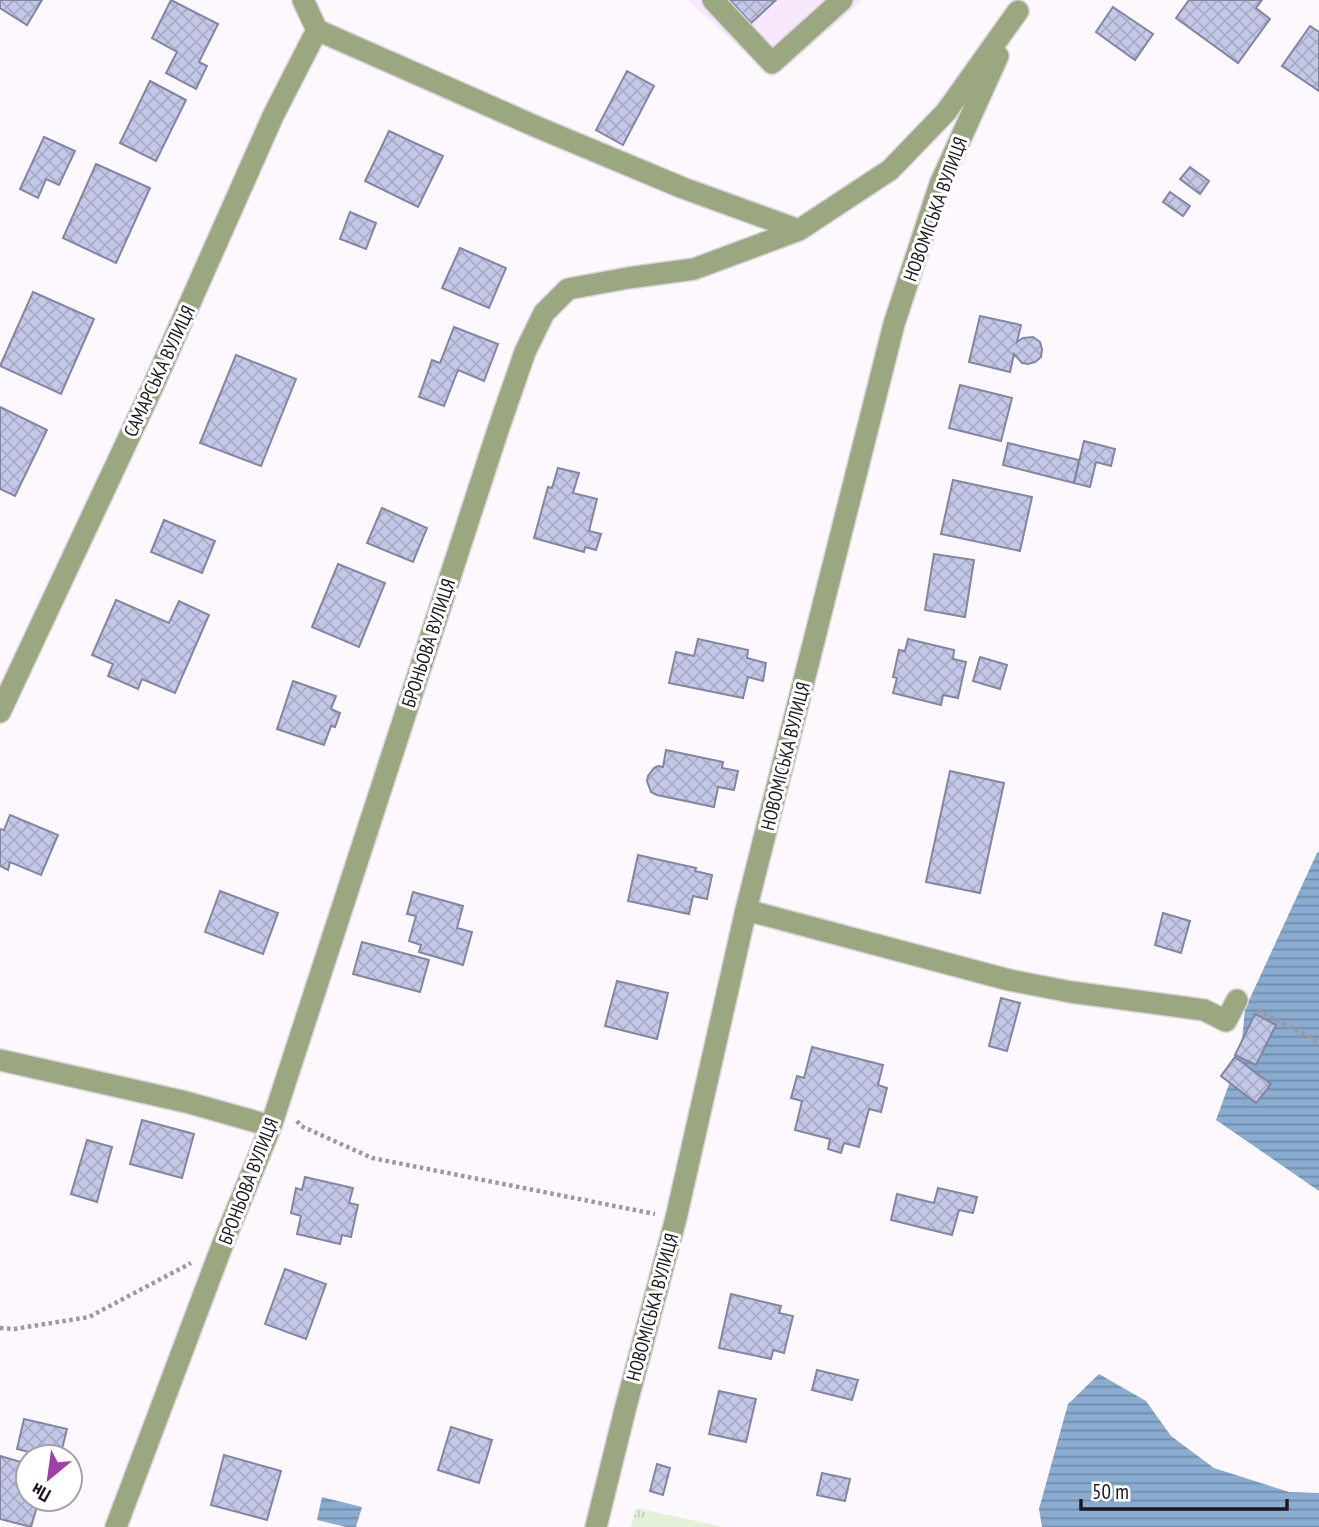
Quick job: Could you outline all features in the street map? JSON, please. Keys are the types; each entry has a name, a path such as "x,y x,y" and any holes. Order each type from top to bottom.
{"street":[{"path":"303,0 317,30 670,183 799,230"},
{"path":"713,0 772,63 842,0"},
{"name":"БРОНЬОВА ВУЛИЦЯ","path":"117,1527 222,1246 271,1126 498,430 526,352 544,313 568,289 694,269 799,230 890,170 946,112 1021,5"},
{"name":"НОВОМІСЬКА ВУЛИЦЯ","path":"596,1527 676,1218 746,910 894,324 940,184 1021,5"},
{"name":"САМАРСЬКА ВУЛИЦЯ","path":"0,712 159,372 273,116 317,30"},
{"path":"746,910 1009,980 1072,992 1204,1010 1226,1021 1242,1002"},
{"path":"0,1060 186,1102 271,1126"}],"path":[{"path":"1242,1002 1319,1042"},
{"path":"282,1090 288,1109 301,1126 372,1158 676,1218"},
{"path":"0,1328 14,1329 89,1317 222,1246"}],"shaded area":[{"path":"688,0 863,0 773,78"}],"green space":[{"path":"636,1508 723,1527 631,1527"}],"water":[{"path":"1319,852 1319,1191 1216,1120 1241,1051 1245,1009"},
{"path":"1099,1374 1146,1401 1171,1436 1214,1468 1289,1492 1319,1493 1319,1527 1042,1527 1039,1509 1068,1404"},
{"path":"322,1497 362,1507 356,1527 317,1520"}],"building":[{"path":"0,0 42,0 27,25 0,8"},
{"path":"171,0 218,24 199,62 207,66 196,89 166,73 177,52 152,38"},
{"path":"730,0 776,0 751,23"},
{"path":"1189,0 1262,0 1256,8 1270,19 1238,63 1176,18"},
{"path":"1113,7 1153,34 1135,60 1096,32"},
{"path":"1310,26 1319,32 1319,91 1282,66"},
{"path":"627,71 654,86 623,145 596,130"},
{"path":"150,81 186,100 156,161 120,143"},
{"path":"389,131 443,156 418,207 365,181"},
{"path":"44,137 75,151 59,185 46,179 38,198 20,189"},
{"path":"96,164 150,188 116,263 63,238"},
{"path":"1190,167 1209,181 1200,194 1180,179"},
{"path":"1170,192 1190,206 1183,216 1163,202"},
{"path":"350,212 376,223 366,249 340,239"},
{"path":"460,248 506,268 489,308 442,288"},
{"path":"33,292 94,319 61,394 0,366"},
{"path":"980,316 1021,325 1017,342 1033,337 1040,342 1041,357 1028,364 1022,363 1014,354 1010,372 969,362"},
{"path":"454,327 498,344 484,381 458,370 444,406 419,397 432,360 440,363"},
{"path":"236,355 296,379 261,466 200,443"},
{"path":"960,385 1012,398 1001,441 949,428"},
{"path":"0,407 47,430 15,496 0,489"},
{"path":"1084,441 1115,449 1111,466 1096,462 1090,487 1074,483"},
{"path":"1008,443 1079,460 1074,483 1003,465"},
{"path":"558,468 579,473 573,493 597,499 589,531 601,534 596,550 585,547 584,552 534,538 548,487 552,488"},
{"path":"953,480 1032,497 1020,551 941,534"},
{"path":"382,508 427,528 413,562 367,543"},
{"path":"164,520 215,541 202,573 151,552"},
{"path":"934,554 974,560 965,617 925,610"},
{"path":"338,564 385,583 359,647 312,627"},
{"path":"116,600 169,623 179,601 209,615 175,693 142,679 138,689 108,676 113,664 92,655"},
{"path":"698,639 748,650 747,658 766,663 763,681 748,677 743,698 669,683 676,652 694,656"},
{"path":"908,639 954,650 953,659 966,662 958,698 943,695 941,705 893,693 897,678 893,677 899,650 905,651"},
{"path":"980,657 1007,665 1000,689 973,681"},
{"path":"293,681 336,696 331,709 340,713 335,727 331,726 324,745 277,729"},
{"path":"666,750 723,762 722,768 738,771 734,790 718,787 714,807 651,792 648,776 654,768 663,767"},
{"path":"950,771 1004,783 980,893 926,882"},
{"path":"10,815 58,835 41,875 10,862 8,870 0,866 0,829 4,830"},
{"path":"638,855 696,868 695,871 712,875 707,899 693,896 689,914 628,901"},
{"path":"220,891 278,913 263,954 205,932"},
{"path":"413,892 463,906 457,928 472,932 463,965 419,952 421,945 409,941 416,916 407,914"},
{"path":"1163,913 1190,921 1181,953 1155,945"},
{"path":"362,942 429,960 420,992 353,974"},
{"path":"617,981 668,993 657,1039 605,1026"},
{"path":"1001,998 1020,1003 1007,1051 989,1046"},
{"path":"1255,1014 1276,1025 1256,1065 1235,1055"},
{"path":"812,1047 883,1065 878,1085 887,1088 881,1112 869,1109 859,1147 844,1143 841,1153 828,1149 830,1139 795,1130 802,1101 791,1098 797,1076 804,1078"},
{"path":"1235,1057 1271,1084 1256,1103 1221,1076"},
{"path":"142,1120 194,1134 182,1178 130,1164"},
{"path":"87,1140 112,1147 97,1202 71,1194"},
{"path":"305,1177 353,1188 349,1203 358,1205 351,1237 342,1235 340,1244 297,1234 301,1216 291,1213 296,1188 302,1190"},
{"path":"938,1188 977,1197 973,1213 959,1210 952,1235 891,1220 897,1194 934,1203"},
{"path":"285,1269 326,1284 306,1339 265,1324"},
{"path":"731,1294 781,1306 779,1313 793,1316 784,1353 773,1350 771,1359 719,1348"},
{"path":"817,1370 858,1380 852,1400 812,1390"},
{"path":"719,1391 756,1399 746,1442 709,1434"},
{"path":"24,1419 67,1429 64,1443 18,1443"},
{"path":"451,1427 492,1440 479,1483 438,1470"},
{"path":"224,1455 281,1471 267,1520 211,1505"},
{"path":"0,1456 14,1460 14,1513 35,1513 31,1527 0,1519"},
{"path":"657,1464 670,1468 663,1495 650,1491"},
{"path":"822,1473 850,1479 845,1501 817,1495"}]}
